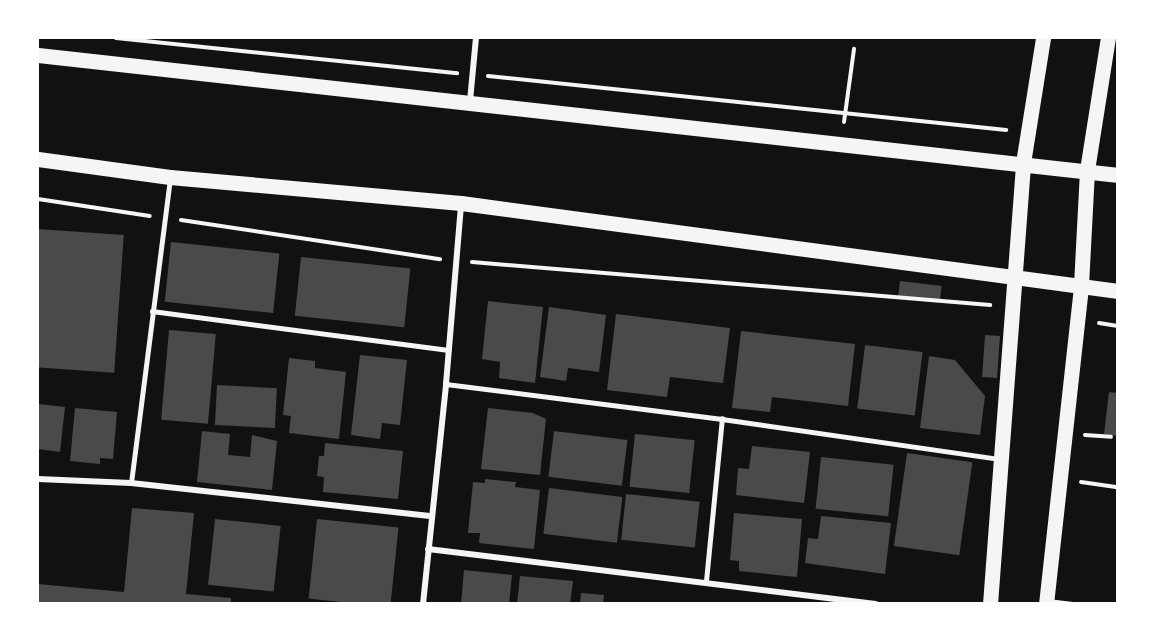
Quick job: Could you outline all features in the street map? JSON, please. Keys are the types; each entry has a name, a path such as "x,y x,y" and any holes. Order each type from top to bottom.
{"main road":[{"path":"990,603 1023,163 1042,38"},
{"path":"1046,602 1082,285 1087,170 1108,38"},
{"path":"38,55 470,105 1118,175"},
{"path":"38,159 170,177 461,203 1118,291"}],"street":[{"path":"470,105 476,38"},
{"path":"423,603 446,384 461,203"},
{"path":"38,479 131,483 432,516"},
{"path":"428,549 876,603"}],"lane":[{"path":"131,483 170,177"},
{"path":"153,311 448,350"},
{"path":"446,384 722,418 1001,460"},
{"path":"706,581 722,418"},
{"path":"1046,602 1072,603"}],"path":[{"path":"116,38 1028,132"},
{"path":"842,144 854,49"},
{"path":"38,199 457,261 1012,307"},
{"path":"1059,479 1118,488"}],"building":[{"path":"38,229 124,235 114,373 38,367"},
{"path":"171,242 279,253 273,313 165,302"},
{"path":"301,257 410,268 404,327 295,316"},
{"path":"900,281 942,286 940,301 898,296"},
{"path":"488,301 543,307 535,383 499,378 500,362 482,359"},
{"path":"549,307 606,315 599,372 568,368 566,381 540,377"},
{"path":"616,314 730,328 723,383 670,377 667,397 607,390"},
{"path":"169,330 216,334 208,424 161,420"},
{"path":"741,331 855,344 848,406 772,397 770,412 732,408"},
{"path":"985,335 1000,336 997,378 982,377"},
{"path":"865,345 923,352 915,416 857,409"},
{"path":"360,355 407,360 400,425 382,423 380,439 351,435"},
{"path":"929,356 955,360 985,396 980,435 920,428"},
{"path":"289,358 315,361 315,368 346,372 339,439 289,433 291,416 283,415"},
{"path":"217,385 277,388 275,428 215,425"},
{"path":"1109,392 1118,393 1118,436 1104,434"},
{"path":"38,404 65,407 60,452 38,449"},
{"path":"75,408 117,412 113,459 100,458 100,464 70,461"},
{"path":"488,408 533,413 546,419 540,475 481,469"},
{"path":"202,431 230,434 228,455 250,457 252,435 277,441 272,490 197,482"},
{"path":"554,431 627,440 622,486 548,477"},
{"path":"635,434 695,440 689,493 629,487"},
{"path":"325,443 403,451 398,499 323,492 324,477 317,476 319,456 324,456"},
{"path":"752,446 810,452 804,503 736,495 738,468 749,469"},
{"path":"907,453 972,462 959,555 894,546"},
{"path":"821,457 894,465 888,516 816,509"},
{"path":"485,479 516,482 515,487 540,490 534,549 479,543 480,533 468,533 473,482 485,483"},
{"path":"549,488 622,497 617,543 543,534"},
{"path":"626,494 700,502 695,547 621,540"},
{"path":"132,508 194,513 186,594 231,598 231,604 38,604 38,584 124,592"},
{"path":"734,513 802,519 797,577 739,571 739,561 730,560"},
{"path":"821,516 891,523 885,574 805,563 808,538 818,539"},
{"path":"215,519 281,526 274,592 208,585"},
{"path":"317,519 399,528 391,604 360,604 309,599"},
{"path":"464,570 512,575 509,604 461,604"},
{"path":"520,576 573,581 570,604 517,604"},
{"path":"581,593 604,595 603,604 580,604"}]}
